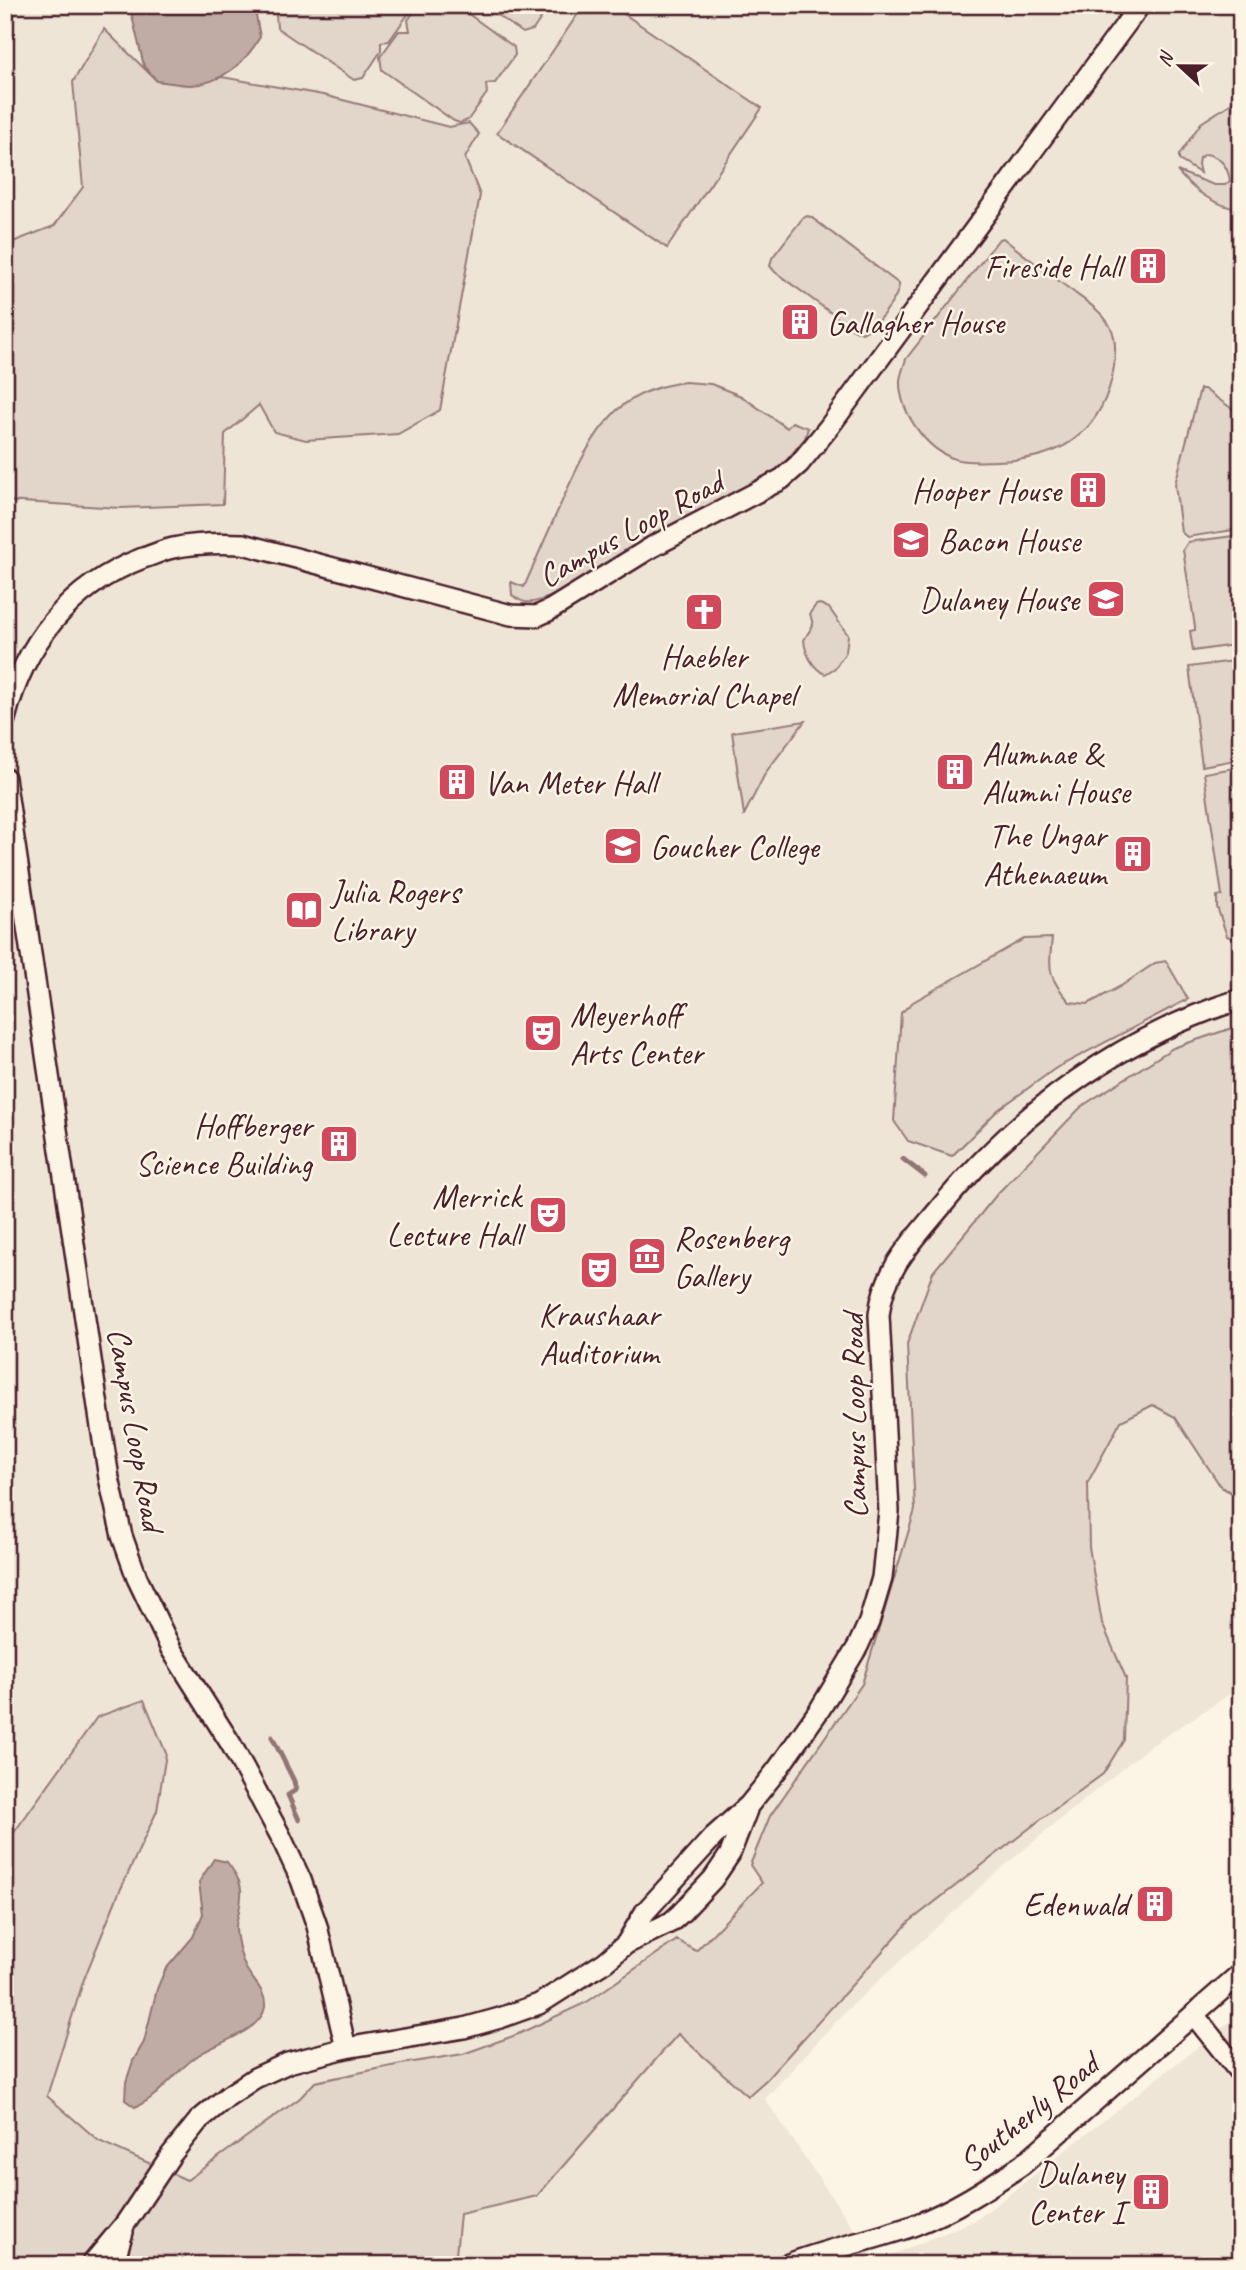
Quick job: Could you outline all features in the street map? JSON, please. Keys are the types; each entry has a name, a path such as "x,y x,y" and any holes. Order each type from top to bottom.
{"street":[{"name":"Campus Loop Road","path":"5,719 13,690 26,660 45,630 70,603 98,580 132,562 172,548 211,543 243,544 511,615 537,616 652,547 782,479 799,464 829,427 1140,5"},
{"name":"Campus Loop Road","path":"5,778 103,1440 122,1536 137,1578 171,1649 231,1744 301,1880 317,1926 346,2048"},
{"name":"Campus Loop Road","path":"626,1944 645,1912 713,1837 749,1805 797,1744 858,1646 877,1600 885,1557 889,1511 879,1315 884,1288 896,1262 959,1185 1007,1135 1053,1098 1104,1061 1169,1027 1241,999"},
{"name":"Campus Loop Road","path":"91,2265 125,2224 171,2155 200,2120 228,2096 255,2078 288,2063 346,2048 464,2028 539,2004 606,1962 626,1944 671,1922 713,1879 730,1854 749,1805"},
{"name":"Southerly Road","path":"786,2265 817,2253 913,2225 956,2207 993,2185 1023,2164 1241,1973"},
{"path":"1194,2015 1241,2074"},
{"name":"Campus Loop Road","path":"113,2265 125,2224"}],"shaded area":[{"name":"Goucher College","path":"5,5 1241,5 1241,1687 1146,1749 992,1876 846,2011 765,2099 876,2261 976,2220 1241,2013 1241,2265 18,2265 5,2257"},
{"path":"135,5 254,5 260,37 240,63 212,81 190,85 157,81 144,66 131,12"},
{"path":"283,5 408,5 409,13 389,41 381,42 381,51 363,78 354,80 277,28 276,15"},
{"path":"419,5 456,5 514,47 515,55 495,83 486,84 487,93 468,120 460,123 454,121 382,70 380,57 399,31 410,31 408,20"},
{"path":"483,5 550,5 533,30 523,33"},
{"path":"584,5 611,5 762,108 667,248 497,133"},
{"path":"104,29 157,81 192,85 222,77 323,95 449,127 469,123 479,134 465,158 480,195 440,410 398,434 306,440 274,432 259,405 225,434 223,504 120,508 5,501 5,245 54,226 83,187 73,82"},
{"path":"1241,97 1241,210 1222,205 1206,196 1177,171 1214,185 1225,185 1230,181 1228,171 1216,157 1206,154 1199,158 1200,173 1179,160 1179,155 1201,123"},
{"path":"807,216 899,284 895,297 885,312 862,333 770,266 772,258"},
{"path":"1003,238 1092,306 1107,321 1113,331 1115,344 1112,378 1096,416 1071,442 1038,456 1018,460 976,462 955,459 934,447 916,427 904,404 900,377 906,359 999,239"},
{"path":"685,382 711,384 741,396 787,428 792,422 808,428 805,438 781,467 552,596 527,602 517,599 512,595 511,582 524,587 577,469 606,422 623,405 639,395"},
{"path":"1200,389 1204,389 1241,415 1241,529 1187,537 1181,532 1175,484"},
{"path":"1241,535 1241,644 1193,651 1190,631 1195,630 1195,627 1183,550 1188,542"},
{"path":"820,604 829,608 848,635 846,652 835,668 825,674 810,660 804,640 813,625 810,613"},
{"path":"1241,660 1241,759 1202,766 1189,667"},
{"path":"805,721 766,772 744,815 732,732"},
{"path":"1241,767 1241,942 1227,936 1217,907 1217,896 1222,895 1204,773"},
{"path":"1052,938 1051,972 1057,986 1070,1002 1088,1004 1155,963 1166,961 1188,999 1056,1068 998,1110 952,1156 908,1141 894,1121 901,1013 913,1002 1024,939"},
{"path":"1241,1025 1241,1498 1221,1487 1175,1417 1153,1405 1121,1421 1088,1482 1089,1547 1102,1623 1126,1678 1124,1740 1103,1774 909,1922 766,2080 748,2096 678,2034 537,2196 460,2214 455,2265 18,2265 5,2257 5,1845 97,1717 144,1700 166,1753 157,1811 118,1895 84,1979 47,2096 99,2141 187,2180 300,2098 315,2082 463,2054 516,2035 587,2002 677,1940 696,1951 762,1883 750,1865 770,1816 862,1684 915,1510 907,1344 933,1272 998,1193 1082,1106 1173,1048"},
{"path":"214,1859 227,1862 240,1885 236,1927 238,1946 246,1969 261,1990 265,2007 262,2015 248,2029 193,2059 153,2096 135,2107 125,2100 126,2082 133,2061 144,2042 157,1989 165,1970 193,1937 203,1914 199,1882"}],"waterway":[{"path":"903,1159 925,1176"},
{"path":"272,1737 294,1781 296,1790 288,1795 299,1820"}],"place":[{"name":"Fireside Hall","path":"1148,266"},
{"name":"Gallagher House","path":"800,322"},
{"name":"Hooper House","path":"1088,490"},
{"name":"Bacon House","path":"911,540"},
{"name":"Dulaney House","path":"1106,599"},
{"name":"Haebler Memorial Chapel","path":"704,612"},
{"name":"Alumnae & Alumni House","path":"955,772"},
{"name":"Van Meter Hall","path":"457,782"},
{"name":"Goucher College","path":"623,846"},
{"name":"The Ungar Athenaeum","path":"1133,854"},
{"name":"Julia Rogers Library","path":"304,910"},
{"name":"Meyerhoff Arts Center","path":"543,1033"},
{"name":"Hoffberger Science Building","path":"339,1144"},
{"name":"Merrick Lecture Hall","path":"548,1215"},
{"name":"Rosenberg Gallery","path":"647,1256"},
{"name":"Kraushaar Auditorium","path":"599,1270"},
{"name":"Edenwald","path":"1155,1904"},
{"name":"Dulaney Center I","path":"1151,2192"}]}
